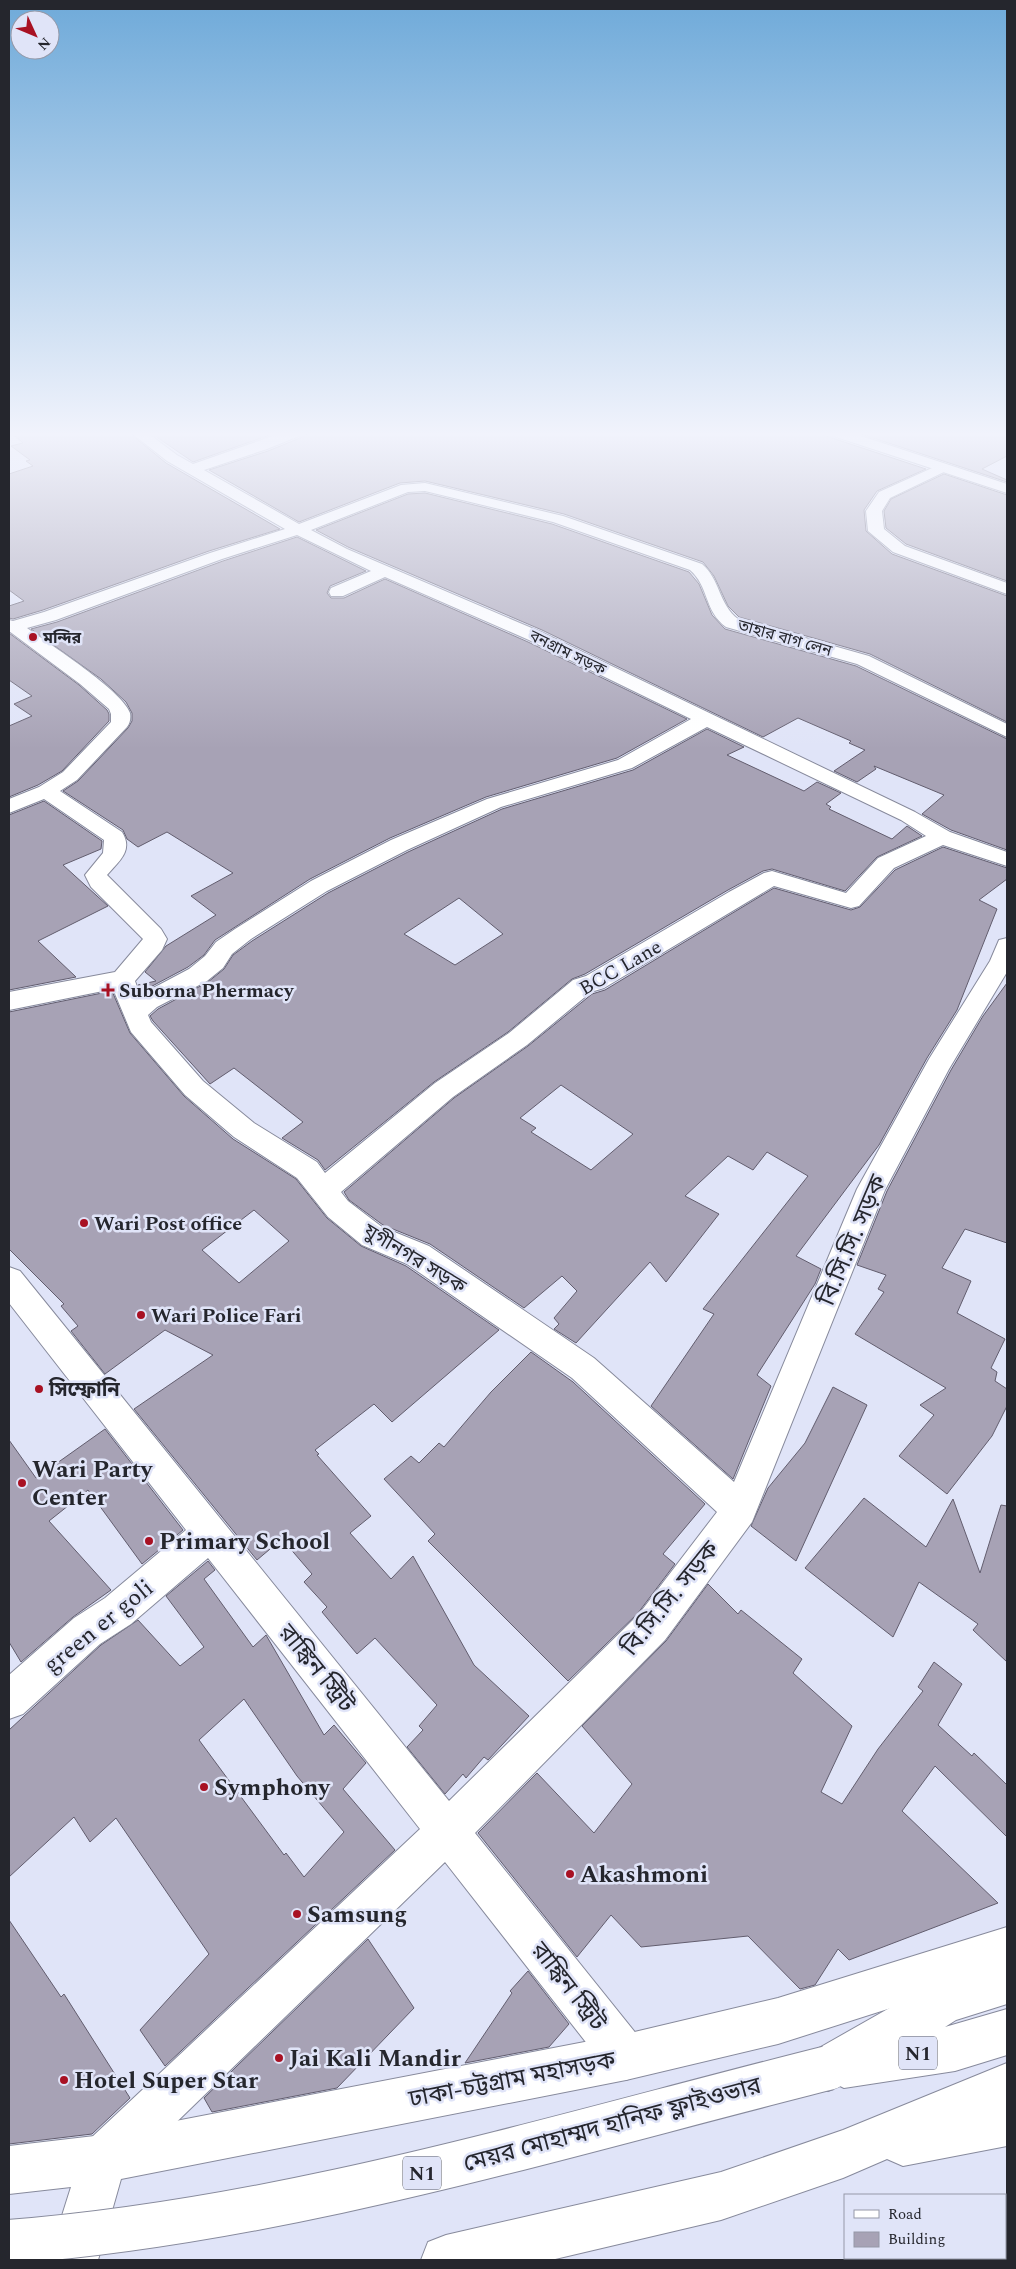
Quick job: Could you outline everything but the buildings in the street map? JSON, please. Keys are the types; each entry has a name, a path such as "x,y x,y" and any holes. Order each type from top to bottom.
{"main road":[{"name":"তাহার বাগ লেন","path":"11,625 50,616 216,556 276,537"},
{"name":"বনগ্রাম সড়ক","path":"312,537 384,571 503,621 866,796 942,837 1007,859"},
{"name":"তাহার বাগ লেন","path":"609,537 696,567 702,572 712,588 720,614 732,622 862,660 1007,731"},
{"path":"884,537 899,549 1007,589"},
{"path":"337,592 384,571"},
{"path":"9,807 46,791 70,776 120,723 121,714 116,706 86,680 11,625"},
{"path":"134,1013 148,1001 198,975 214,962 224,948 242,934 320,886 399,845 494,803 625,764 706,719"},
{"path":"9,1001 105,981 122,980 154,944 155,939 99,882 96,875 99,869 114,855 117,846 114,837 46,791"},
{"name":"BCC Lane","path":"324,1190 444,1090 518,1039 582,986 595,982 737,897 772,878 825,895 851,901 886,863 942,837"},
{"name":"বি.সি.সি. সড়ক","path":"103,2159 447,1832 652,1627 740,1510 871,1188 938,1066 1002,961 1007,946"},
{"name":"যুগীনগর সড়ক","path":"122,980 140,1026 194,1088 244,1130 307,1170 338,1209 372,1236 418,1255 583,1368 740,1510"},
{"name":"রাঙ্কিন স্ট্রিট","path":"9,1280 626,2057"},
{"name":"green er goli","path":"9,1700 88,1631 118,1611 210,1533"},
{"name":"ঢাকা-চট্টগ্রাম মহাসড়ক","path":"9,2170 103,2159 626,2057 778,2020 1007,1950"},
{"path":"828,2068 946,2001 1007,1982"},
{"name":"মেয়র মোহাম্মদ হানিফ ফ্লাইওভার","path":"9,2242 57,2239 241,2213 380,2184 828,2068 954,2048 1007,2032"},
{"path":"446,2260 721,2196 843,2154 1007,2086"},
{"path":"843,2154 1007,2122"},
{"path":"73,2260 103,2159"}],"place":[{"name":"মন্দির","path":"33,637"},
{"name":"Suborna Phermacy","path":"108,990"},
{"name":"Wari Post office","path":"84,1223"},
{"name":"Wari Police Fari","path":"141,1315"},
{"name":"সিম্ফোনি","path":"39,1389"},
{"name":"Wari Party Center","path":"22,1483"},
{"name":"Primary School","path":"149,1541"},
{"name":"Symphony","path":"204,1787"},
{"name":"Akashmoni","path":"570,1874"},
{"name":"Samsung","path":"297,1914"},
{"name":"Jai Kali Mandir","path":"279,2058"},
{"name":"Hotel Super Star","path":"64,2080"}]}
